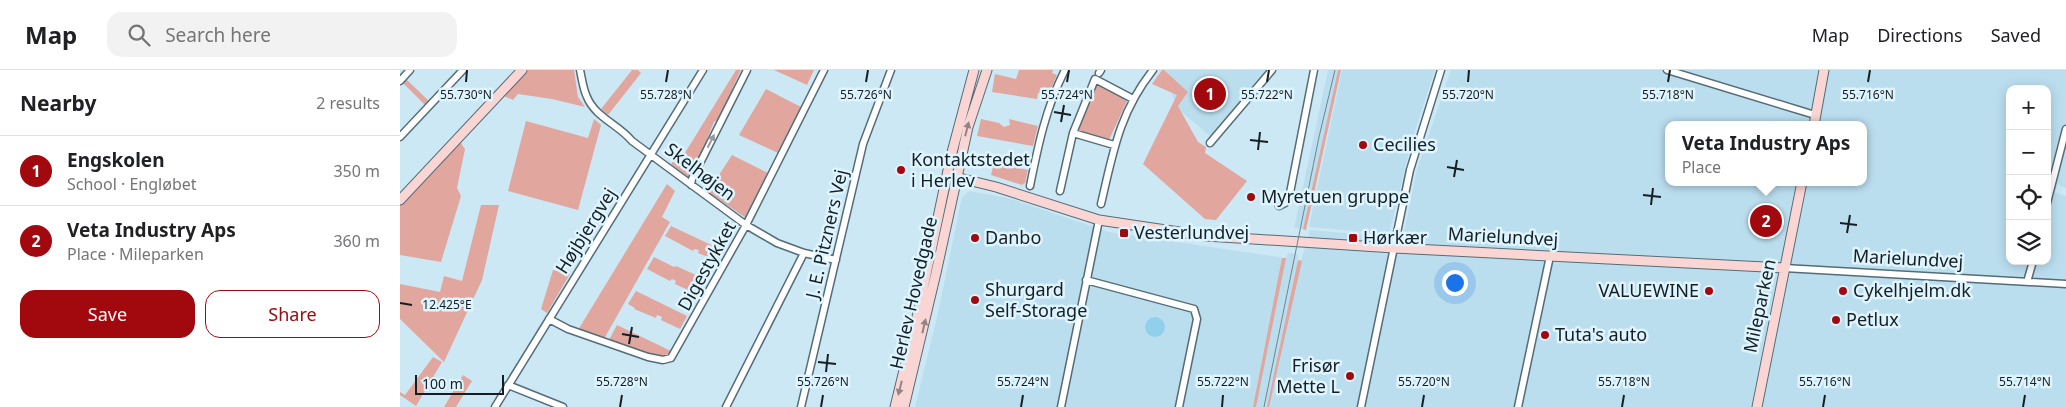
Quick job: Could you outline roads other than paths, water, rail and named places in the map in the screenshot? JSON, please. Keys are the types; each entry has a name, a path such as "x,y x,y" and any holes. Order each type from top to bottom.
{"street":[{"path":"400,81 410,70"},
{"path":"400,137 463,70"},
{"path":"400,200 522,70"},
{"name":"Skelhøjen","path":"580,70 587,98 593,107 632,141 691,185 746,225 777,243 804,253 836,260"},
{"name":"Højbjergvej","path":"495,407 703,70"},
{"path":"691,185 692,179 747,70"},
{"name":"Digestykket","path":"549,319 568,329 648,357 663,360 671,358 746,225 824,70"},
{"name":"J. E. Pitzners Vej","path":"801,407 863,144 891,70"},
{"path":"1030,186 1043,125 1053,94 1065,70"},
{"path":"1101,204 1114,145 1133,99 1152,70"},
{"path":"1210,143 1272,70"},
{"path":"1279,206 1289,198 1314,70"},
{"path":"1361,407 1417,143 1441,70"},
{"path":"1668,70 1814,120 1824,70"},
{"name":"Herlev Hovedgade","path":"896,407 918,317 947,175 981,71"},
{"name":"Herlev Hovedgade","path":"904,407 981,71"},
{"path":"1060,191 1073,133 1095,79 1133,99"},
{"path":"2051,187 2066,128"},
{"path":"1073,133 1114,145"},
{"name":"Marielundvej","path":"947,175 996,187 1099,220 1206,236 1394,248 2066,284"},
{"name":"Mileparken","path":"1757,407 1801,186"},
{"path":"1061,407 1099,220"},
{"path":"726,407 804,253"},
{"path":"1518,407 1550,256"},
{"path":"2027,282 2031,265"},
{"path":"1086,280 1194,309 1197,319 1179,407"},
{"path":"508,385 563,407"}],"water":[{"path":"1155,317 1162,320 1165,327 1162,334 1155,337 1148,334 1145,327 1148,320"}],"tram line":[{"path":"1264,407 1319,137 1335,70"}],"place":[{"name":"Engskolen","path":"1210,94"},
{"name":"Cecilies","path":"1363,145"},
{"name":"Kontaktstedet i Herlev","path":"901,170"},
{"name":"Myretuen gruppe","path":"1251,197"},
{"name":"Veta Industry Aps","path":"1766,221"},
{"name":"Vesterlundvej","path":"1124,233"},
{"name":"Danbo","path":"975,238"},
{"name":"Hørkær","path":"1353,238"},
{"name":"VALUEWINE","path":"1709,291"},
{"name":"Cykelhjelm.dk","path":"1843,291"},
{"name":"Shurgard Self-Storage","path":"975,300"},
{"name":"Petlux","path":"1836,320"},
{"name":"Tuta's auto","path":"1545,335"},
{"name":"Frisør Mette L","path":"1350,376"}]}
